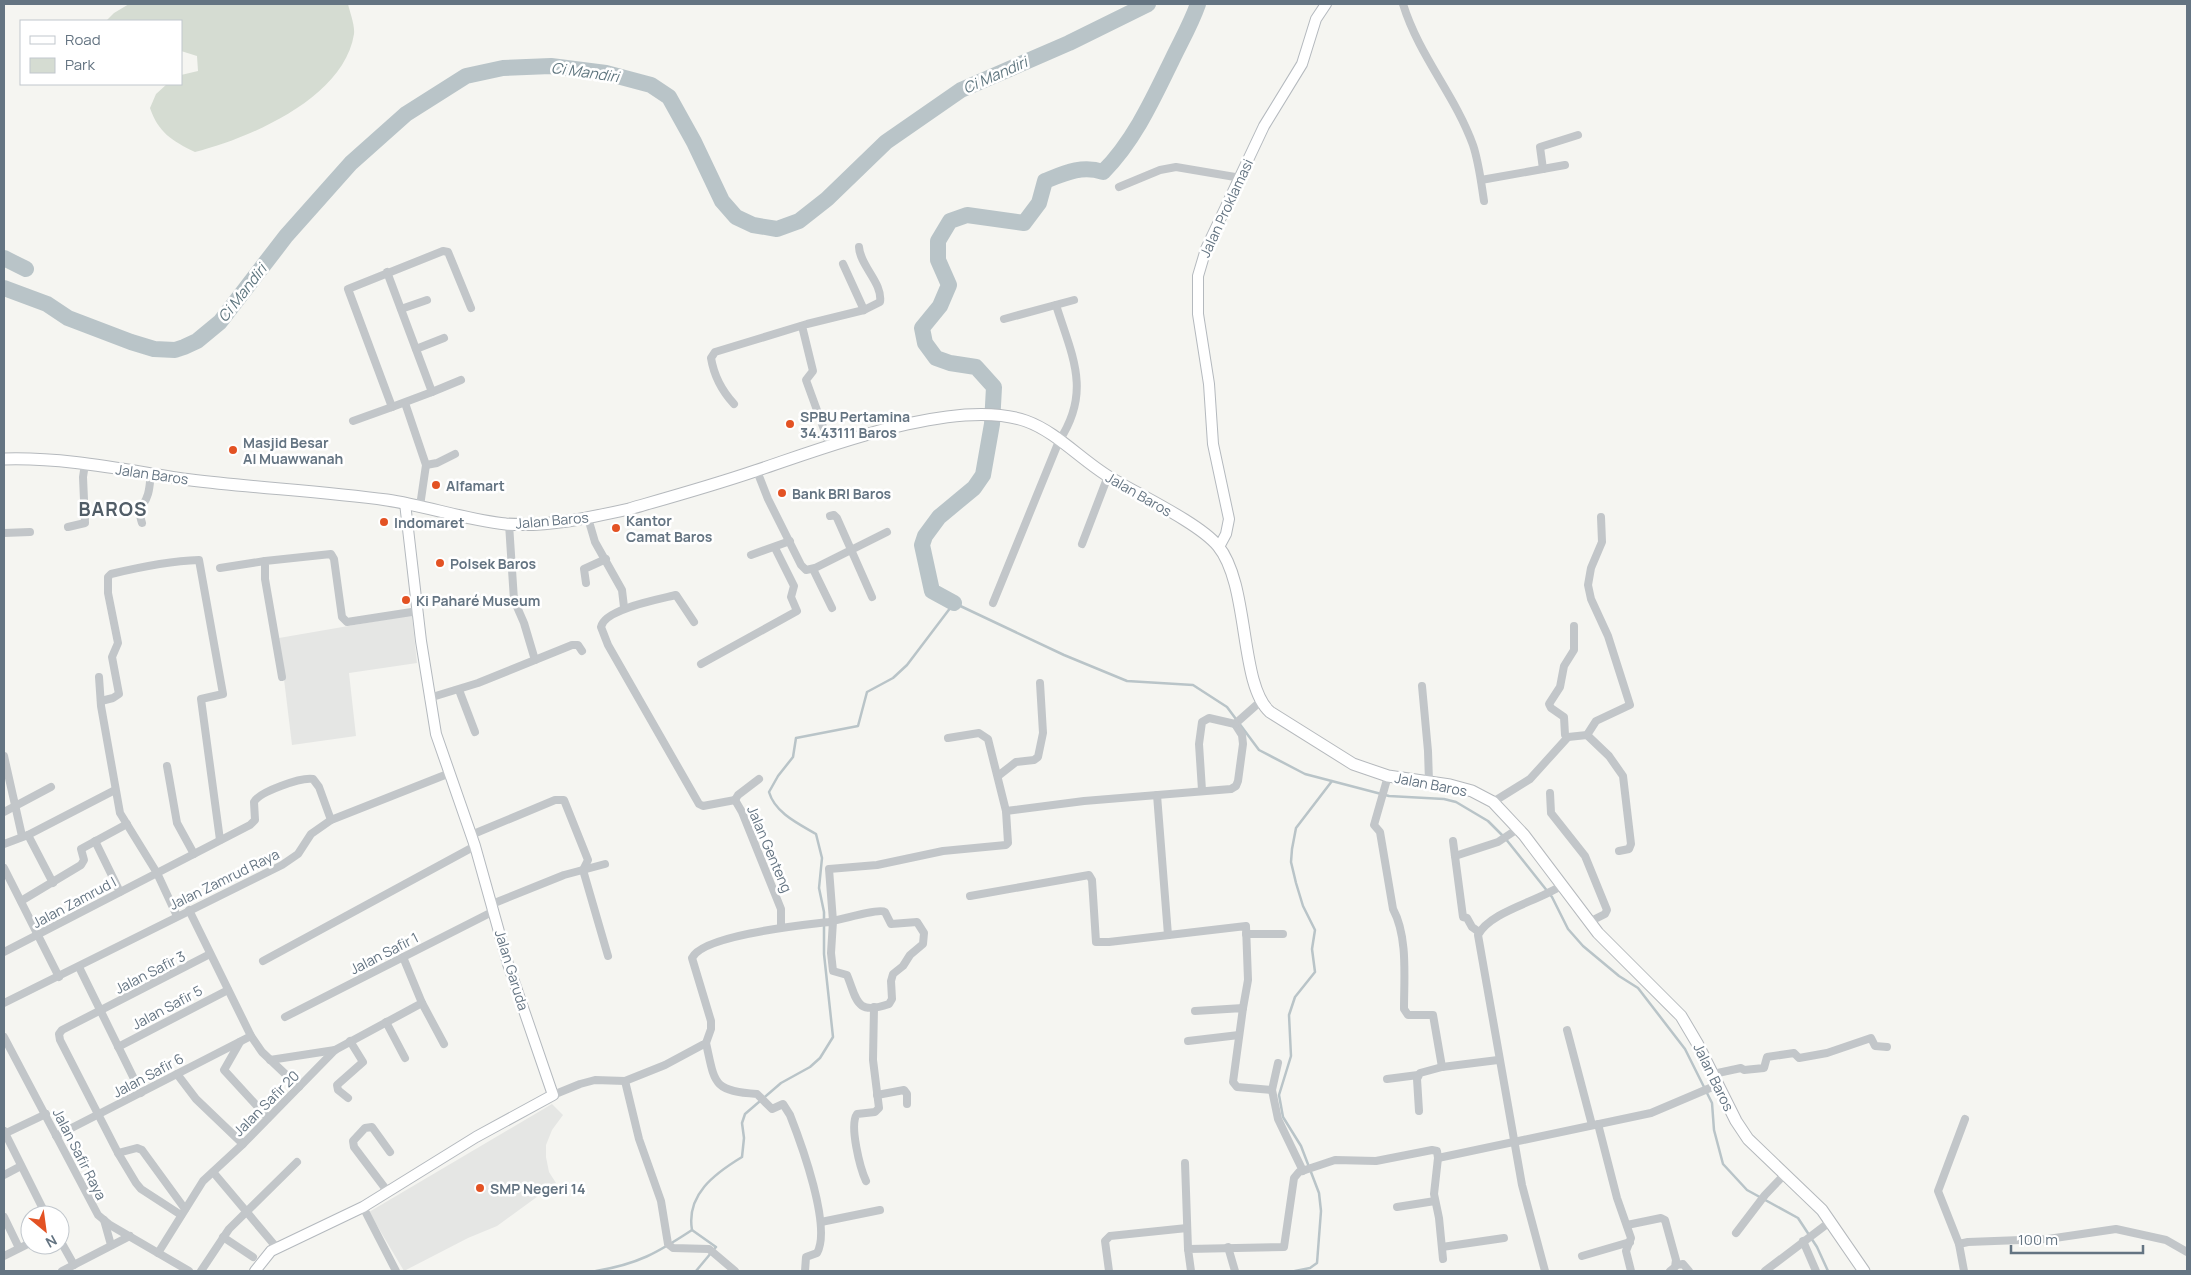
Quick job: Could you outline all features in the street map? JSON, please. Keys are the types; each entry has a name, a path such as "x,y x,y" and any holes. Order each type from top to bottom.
{"main road":[{"name":"Jalan Baros","path":"4,459 49,459 191,480 330,492 405,503 509,524 534,524 588,518 629,509 830,446 920,422 972,414 1004,416 1027,421 1108,476 1179,518 1219,547 1229,564 1239,599 1261,701 1270,712 1354,764 1387,781 1428,782 1472,791 1493,802 1519,828 1559,888 1589,922 1681,1016 1714,1082 1748,1139 1822,1210 1864,1271"}],"street":[{"name":"Jalan Proklamasi","path":"1219,547 1226,534 1229,519 1213,444 1208,384 1198,314 1198,276 1206,249 1264,126 1302,64 1316,19 1326,4"},
{"path":"1403,4 1422,51 1468,132 1478,161 1484,201"},
{"path":"1543,169 1540,148 1578,135"},
{"path":"1481,180 1565,165"},
{"path":"1118,187 1160,170 1176,167 1241,178"},
{"path":"734,404 726,396 714,371 712,354 802,326 864,310 880,302 881,298 859,254 859,247"},
{"path":"392,407 348,290 387,272 443,251 448,252 471,308"},
{"path":"843,264 864,310"},
{"path":"387,272 432,392"},
{"path":"401,309 426,300"},
{"path":"1004,319 1074,300"},
{"path":"993,603 1059,441 1072,416 1077,393 1077,372 1056,305"},
{"path":"802,326 813,371 807,382 830,446"},
{"path":"416,349 444,338"},
{"path":"353,421 405,403 461,380"},
{"path":"405,403 426,465 420,506"},
{"path":"426,465 437,464 455,454"},
{"path":"68,528 85,523 83,477 85,464"},
{"path":"757,470 768,499 802,567 810,570 813,569 886,532"},
{"path":"142,523 139,512 140,506 148,495 151,473"},
{"path":"1082,544 1108,476"},
{"name":"Jalan Garuda","path":"405,503 429,698 436,734 475,846 494,907 508,964 553,1094"},
{"path":"830,516 834,515 837,518 872,597"},
{"path":"1587,735 1596,721 1627,707 1631,703 1608,636 1591,599 1588,585 1591,568 1602,542 1602,517"},
{"path":"588,518 595,542 622,590 624,607 655,602 676,595 694,622"},
{"path":"509,524 514,600 524,623 535,660"},
{"path":"4,534 30,532"},
{"path":"751,554 775,548 790,541"},
{"path":"701,664 797,611 791,597 793,583 775,548"},
{"path":"220,568 278,558 331,554 342,617 347,622 418,611"},
{"path":"586,583 584,569 606,559"},
{"path":"101,701 117,697 119,689 112,662 112,655 118,643 108,593 108,577 111,574 175,561 199,560 223,694 201,699 220,840"},
{"path":"265,561 265,579 282,677"},
{"path":"813,569 832,608"},
{"name":"Jalan Genteng","path":"624,607 603,621 601,628 654,727 699,804 703,806 735,800 742,812 781,909 781,927"},
{"path":"1568,737 1565,735 1564,717 1551,708 1549,704 1560,687 1564,666 1574,650 1574,626"},
{"path":"429,698 460,690 572,645 578,645 582,652"},
{"path":"99,677 101,701 120,813 156,874 177,916"},
{"path":"998,776 1016,762 1034,760 1038,757 1043,733 1040,683"},
{"path":"1422,686 1428,752 1428,782"},
{"path":"460,690 475,732"},
{"path":"1235,723 1261,701"},
{"path":"1006,811 1084,801 1231,789 1236,784 1243,744 1242,735 1235,723 1209,718 1202,722 1199,744 1202,790"},
{"path":"805,1271 807,1255 817,1253 820,1248 822,1222 817,1197 790,1116 783,1104 773,1110 765,1100 756,1094 731,1092 718,1084 713,1075 706,1043 711,1029 711,1021 694,968 693,955 703,948 744,934 781,927 827,922 882,910 886,912 890,924 912,921 917,922 923,928 923,944 910,954 904,966 892,976 892,1001 890,1004 874,1008 858,1003 853,996 847,975 833,971 827,922 829,869 877,865 943,851 1006,845 1008,843 1006,811 991,745 985,736 979,733 948,738"},
{"path":"1493,802 1530,779 1568,737 1587,735 1609,756 1623,776 1631,844 1628,849 1619,851"},
{"path":"4,756 14,806 25,836 53,883"},
{"path":"167,766 177,823 194,854"},
{"name":"Jalan Zamrud Raya","path":"4,1003 293,858 311,834 332,820 450,773"},
{"name":"Jalan Zamrud I","path":"4,952 254,823 256,818 254,802 259,796 308,778 313,779 332,820"},
{"path":"735,800 738,795 759,779"},
{"path":"1387,781 1374,825 1380,832 1392,905 1399,920 1404,963 1404,1013 1433,1015 1442,1067"},
{"path":"4,812 50,787"},
{"path":"4,844 25,836 115,790"},
{"path":"1550,793 1551,813 1585,856 1607,910 1605,914 1589,922"},
{"path":"1157,795 1168,935"},
{"path":"471,835 562,799 588,860 583,870 608,956"},
{"path":"21,901 81,866 84,860 81,849 127,824"},
{"path":"1455,856 1506,838 1519,828"},
{"path":"94,841 120,892"},
{"path":"1452,841 1464,917 1479,932"},
{"path":"263,961 475,846"},
{"name":"Jalan Safir 1","path":"285,1017 403,957 494,907 564,875 605,864"},
{"path":"4,868 59,977"},
{"path":"970,896 1089,875 1092,880 1096,942 1246,926 1248,980 1233,1079 1234,1085 1272,1090"},
{"path":"1545,1271 1522,1185 1498,1060 1478,935 1479,932 1501,915 1546,896 1559,888"},
{"path":"189,910 252,1036 270,1060 299,1087"},
{"path":"1246,934 1283,934"},
{"name":"Jalan Safir 3","path":"99,1115 59,1034 62,1030 210,954"},
{"path":"403,957 422,1003 444,1044"},
{"path":"79,967 142,1093"},
{"name":"Jalan Safir 5","path":"118,1047 228,990"},
{"path":"270,1060 335,1050 422,1003"},
{"path":"866,1181 861,1170 857,1151 855,1117 859,1113 878,1111 873,1042 874,1008"},
{"path":"1195,1010 1243,1008"},
{"path":"386,1022 405,1058"},
{"path":"1567,1030 1617,1198 1631,1238 1626,1251 1631,1271"},
{"path":"1188,1041 1240,1035"},
{"name":"Jalan Safir 6","path":"56,1136 252,1036"},
{"name":"Jalan Safir Raya","path":"4,1037 93,1207 104,1220 183,1270"},
{"path":"1438,1158 1652,1113 1700,1092 1714,1082 1741,1068 1744,1070 1764,1068 1767,1057 1794,1053 1799,1058 1812,1056 1872,1038 1875,1046 1887,1047"},
{"path":"241,1041 224,1070 268,1118"},
{"path":"348,1098 338,1090 337,1085 362,1062 350,1041"},
{"path":"255,1271 265,1257 277,1248 363,1207 476,1137 553,1094 595,1080 625,1081 665,1065 706,1043"},
{"name":"Jalan Safir 20","path":"158,1254 198,1188 335,1050"},
{"path":"1387,1079 1418,1075 1442,1067 1498,1060"},
{"path":"1278,1063 1272,1090 1278,1118 1306,1170"},
{"path":"177,1074 196,1099 243,1144"},
{"path":"1418,1075 1419,1111"},
{"path":"625,1081 640,1139 661,1201 667,1242 673,1248 709,1249 735,1271"},
{"path":"877,1095 904,1090 907,1092 907,1104"},
{"path":"41,1205 4,1133 46,1114"},
{"path":"99,1115 118,1153 141,1189 183,1212"},
{"path":"1964,1271 1958,1244 1945,1214 1938,1191 1965,1119"},
{"path":"388,1192 354,1147 353,1142 366,1128 372,1127 390,1152"},
{"path":"118,1153 137,1148 142,1150 183,1212"},
{"path":"1188,1248 1284,1247 1294,1178 1306,1170 1335,1160 1376,1161 1432,1150 1436,1151 1438,1158 1434,1187 1443,1259"},
{"path":"201,1271 223,1237 247,1210 297,1162"},
{"path":"1185,1163 1188,1248 1191,1271"},
{"path":"4,1175 21,1166"},
{"path":"213,1172 247,1210 277,1248"},
{"path":"1736,1233 1755,1207 1784,1175"},
{"path":"1397,1207 1435,1201"},
{"path":"363,1207 396,1271"},
{"path":"822,1222 880,1210"},
{"path":"4,1217 19,1248 4,1256"},
{"path":"1627,1225 1661,1218 1665,1220 1676,1265"},
{"path":"104,1220 111,1246"},
{"path":"1766,1271 1831,1221"},
{"path":"1109,1271 1105,1241 1110,1236 1187,1228"},
{"path":"1958,1244 2048,1239 2116,1230 2166,1240 2187,1252"},
{"path":"62,1271 130,1236"},
{"path":"223,1237 253,1257"},
{"path":"1442,1248 1504,1238"},
{"path":"1805,1240 1816,1271"},
{"path":"1582,1256 1630,1242"},
{"path":"1228,1247 1234,1271"},
{"path":"68,1255 74,1265"},
{"path":"1670,1271 1676,1265 1684,1265 1688,1271"}],"shaded area":[{"path":"412,615 417,663 349,673 356,736 292,745 279,638"},
{"name":"SMP Negeri 14","path":"552,1104 563,1115 552,1130 546,1145 549,1172 556,1183 497,1226 468,1238 404,1271 369,1212"}],"green space":[{"path":"129,4 348,4 354,34 347,57 333,77 314,96 291,112 242,137 195,152 167,135 157,123 150,108 156,94 166,85 182,85 182,75 198,71 197,56 182,51 182,20 107,20 114,13"}],"waterway":[{"name":"Ci Mandiri","path":"4,288 47,304 68,318 131,342 154,349 175,350 184,347 197,341 220,322 286,236 351,163 406,114 466,76 503,68 551,66 606,73 651,85 669,97 694,142 722,201 736,217 753,225 777,229 799,221 827,199 886,142 961,90 1069,43 1148,4"},
{"path":"954,603 932,591 922,545 925,536 939,517 974,488 983,475 992,424 994,387 976,367 950,363 936,358 925,343 922,328 940,306 949,285 938,260 938,241 950,221 967,215 1024,223 1039,203 1045,181 1081,170 1088,169 1103,172 1124,147 1142,119 1158,90 1198,4"},
{"path":"4,258 26,269"},
{"path":"696,1271 716,1247 692,1230 693,1206 704,1187 712,1178 742,1157 744,1138 742,1123 745,1114 781,1083 810,1067 820,1058 833,1037 824,954 824,912 819,888 822,858 816,834 782,812 776,806 769,792 778,776 793,757 796,738 858,726 867,692 893,678 907,665 954,603 1064,655 1127,681 1193,685 1227,707 1259,750 1305,774 1389,796 1444,799 1456,802 1488,821 1505,838 1552,897 1568,929 1583,946 1619,976 1638,988 1685,1049 1712,1103 1714,1130 1723,1164 1747,1190 1798,1218 1817,1247 1828,1271"},
{"path":"1295,1271 1310,1268 1317,1263 1321,1211 1319,1193 1301,1146 1283,1117 1279,1095 1291,1056 1289,1015 1295,997 1315,972 1312,949 1315,930 1303,906 1291,862 1296,828 1332,781"},
{"path":"596,1271 636,1261 692,1230"}],"place":[{"name":"SPBU Pertamina 34.43111 Baros","path":"790,424"},
{"name":"Masjid Besar Al Muawwanah","path":"233,450"},
{"name":"Alfamart","path":"436,485"},
{"name":"Bank BRI Baros","path":"782,493"},
{"name":"Indomaret","path":"384,522"},
{"name":"Kantor Camat Baros","path":"616,528"},
{"name":"Polsek Baros","path":"440,563"},
{"name":"Ki Paharé Museum","path":"406,600"},
{"name":"SMP Negeri 14","path":"480,1188"}],"district":[{"name":"BAROS","path":"113,509"}]}
